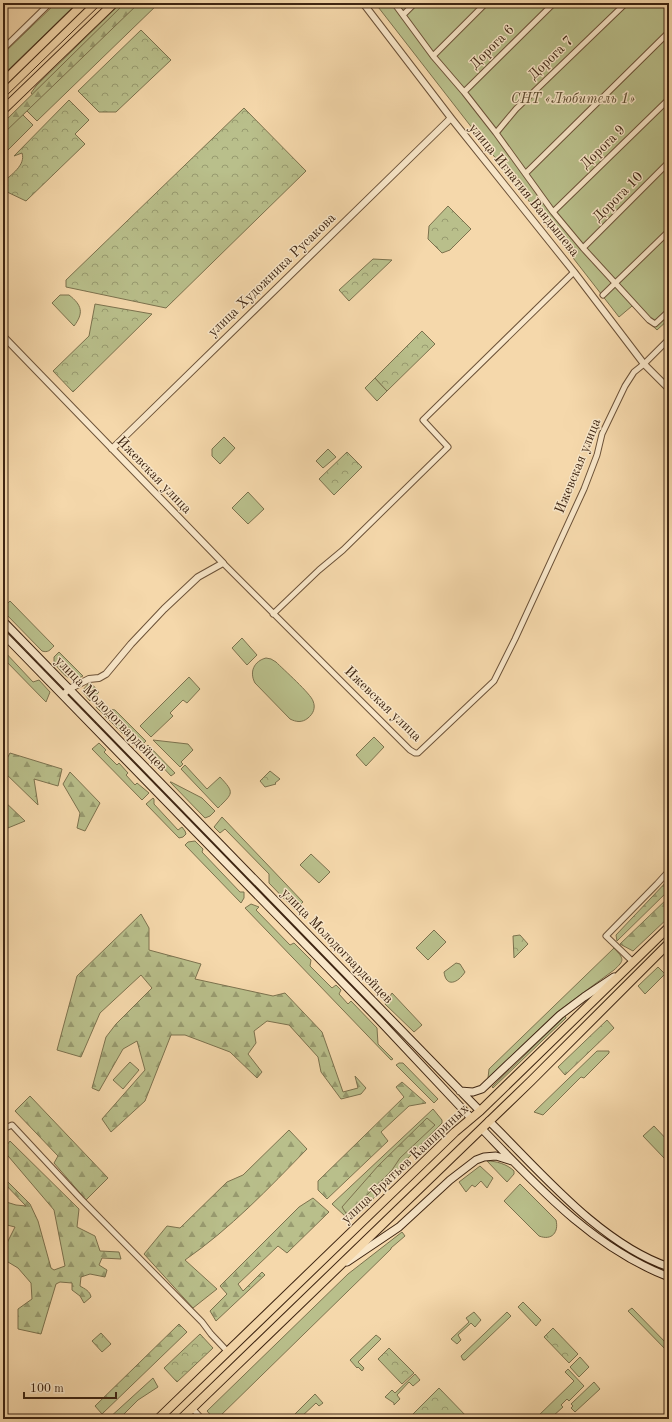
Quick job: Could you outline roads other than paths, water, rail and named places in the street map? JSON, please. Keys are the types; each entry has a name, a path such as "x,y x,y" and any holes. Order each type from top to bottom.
{"main road":[{"path":"3,82 84,3"},
{"path":"3,110 114,3"},
{"name":"улица Молодогвардейцев","path":"3,621 489,1121 575,1206 593,1222 630,1248 669,1266"},
{"name":"улица Молодогвардейцев","path":"3,634 394,1035 514,1162 586,1229 604,1243 650,1270 669,1277"},
{"name":"улица Братьев Кашириных","path":"158,1419 455,1132 480,1111 669,927"},
{"name":"улица Братьев Кашириных","path":"181,1419 482,1129 669,943"},
{"path":"460,1091 474,1092 482,1089 560,1015 584,997 623,972"},
{"path":"335,1270 399,1227 454,1176 476,1160 484,1157 496,1156 514,1162"},
{"path":"586,1229 593,1222"}],"street":[{"path":"3,49 50,3"},
{"name":"улица Игнатия Вандышева","path":"363,3 451,118 574,272 644,364 669,389"},
{"path":"394,3 434,56 496,133 553,212 583,248 636,306 655,324 669,312"},
{"path":"402,15 414,3"},
{"path":"434,56 486,3"},
{"name":"Дорога 6","path":"464,92 554,3"},
{"name":"Дорога 7","path":"496,133 516,109 626,3"},
{"path":"526,174 669,32"},
{"name":"Дорога 9","path":"553,212 669,99"},
{"name":"улица Художника Русакова","path":"112,449 451,118"},
{"name":"Дорога 10","path":"583,248 669,162"},
{"path":"603,295 669,230"},
{"path":"273,614 319,570 343,550 448,447 423,420 574,272"},
{"name":"Ижевская улица","path":"3,336 273,614 311,650 410,750 415,753 421,751 494,681 584,489 597,455 602,434 625,386 634,372 669,339"},
{"path":"63,695 69,689 89,679 99,678 106,674 131,644 184,590 202,574 223,563"},
{"path":"633,962 606,936 667,873"},
{"path":"3,1129 12,1125 86,1204 202,1322 228,1352"},
{"path":"192,1408 202,1419"}],"tram line":[{"path":"3,99 102,3"}],"park label":[{"name":"СНТ «Любитель 1»","path":"573,99"}]}
